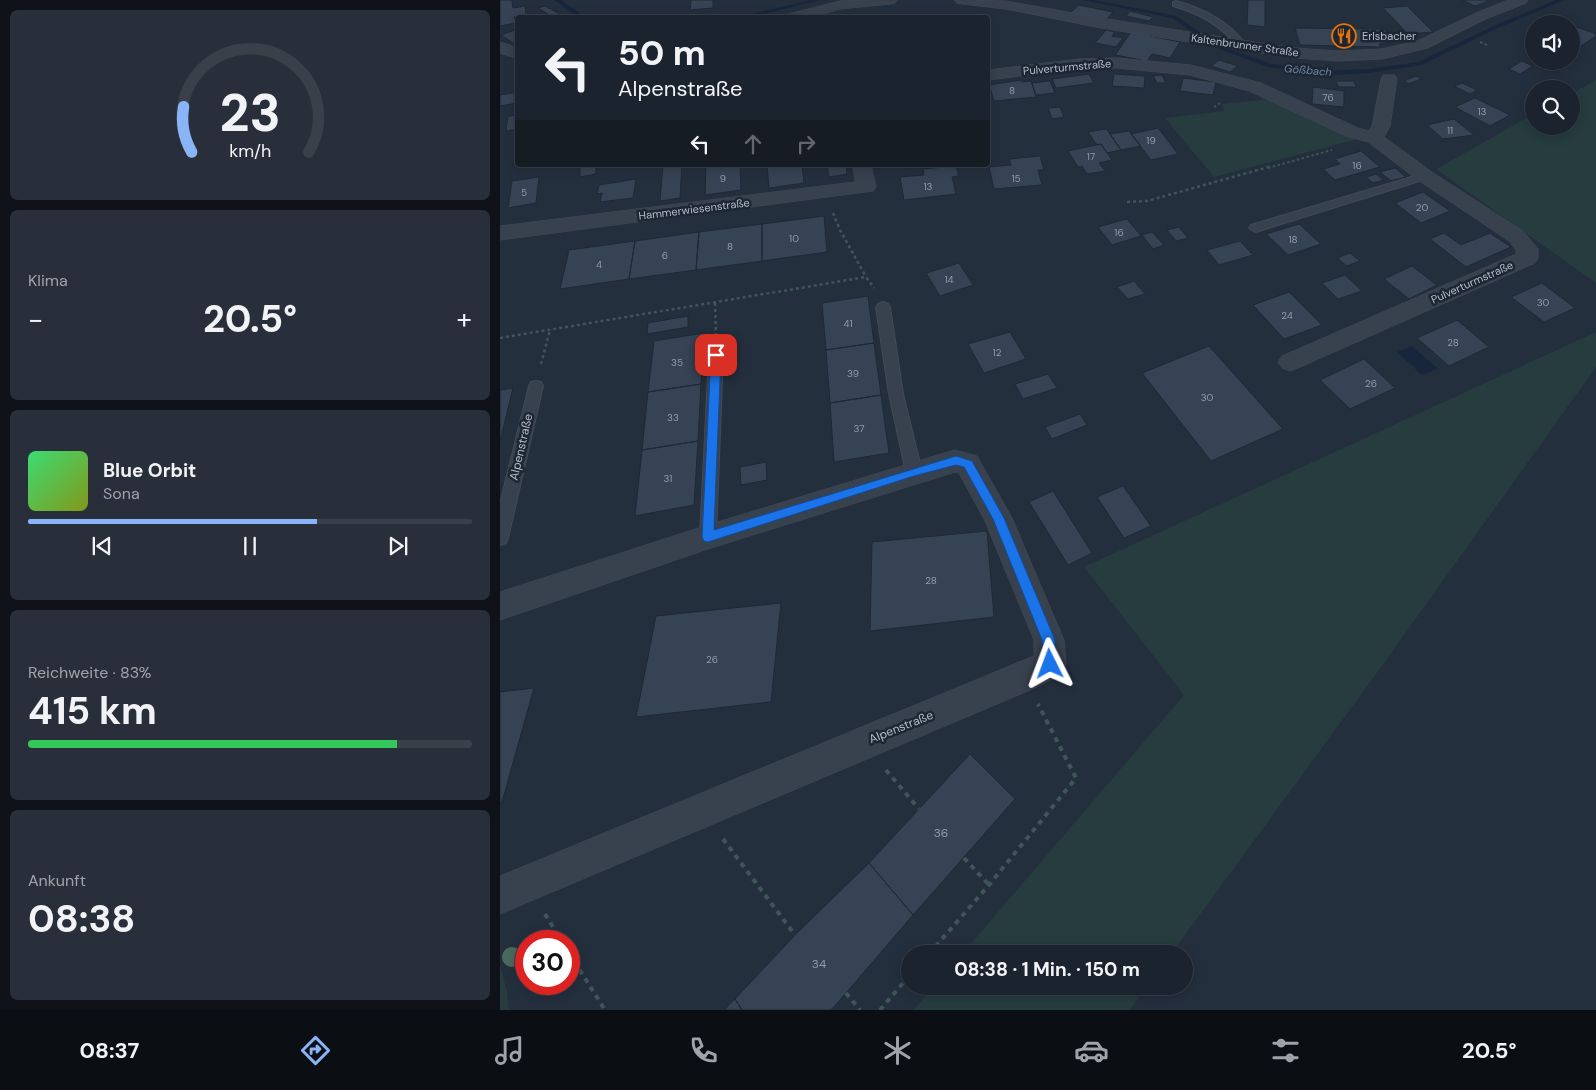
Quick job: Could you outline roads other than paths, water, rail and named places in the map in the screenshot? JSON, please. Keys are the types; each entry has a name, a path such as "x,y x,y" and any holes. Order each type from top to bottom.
{"street":[{"path":"802,15 840,5 890,0"},
{"name":"Kaltenbrunner Straße","path":"962,0 1006,5 1234,44 1371,60 1422,45 1481,16 1521,0"},
{"path":"500,47 515,53"},
{"name":"Pulverturmstraße","path":"990,75 1079,64 1117,63 1190,70 1254,87 1352,132 1374,138 1426,176 1516,236 1527,249 1527,258 1290,362"},
{"path":"1374,138 1381,126 1389,80"},
{"name":"Hammerwiesenstraße","path":"500,233 827,194 866,187 862,167"},
{"name":"Alpenstraße","path":"500,606 708,537 914,472 956,461 968,464 998,518 1049,640 1050,664 1024,677 500,895"}],"lane":[{"path":"1176,4 1195,8 1233,33 1234,44"},
{"path":"1255,228 1426,176"},
{"path":"883,307 896,394 914,472"},
{"path":"708,537 716,355"},
{"name":"Alpenstraße","path":"500,538 536,386"}],"water":[{"path":"1412,346 1437,369 1422,375 1397,352"}],"waterway":[{"name":"Gößbach","path":"557,0 580,15"},
{"name":"Gößbach","path":"750,15 818,0"},
{"name":"Gößbach","path":"1086,0 1174,17 1216,46 1270,66 1326,73 1369,71 1419,64 1498,26 1561,0"}],"place":[{"name":"Erlsbacher","path":"1344,36"}]}
